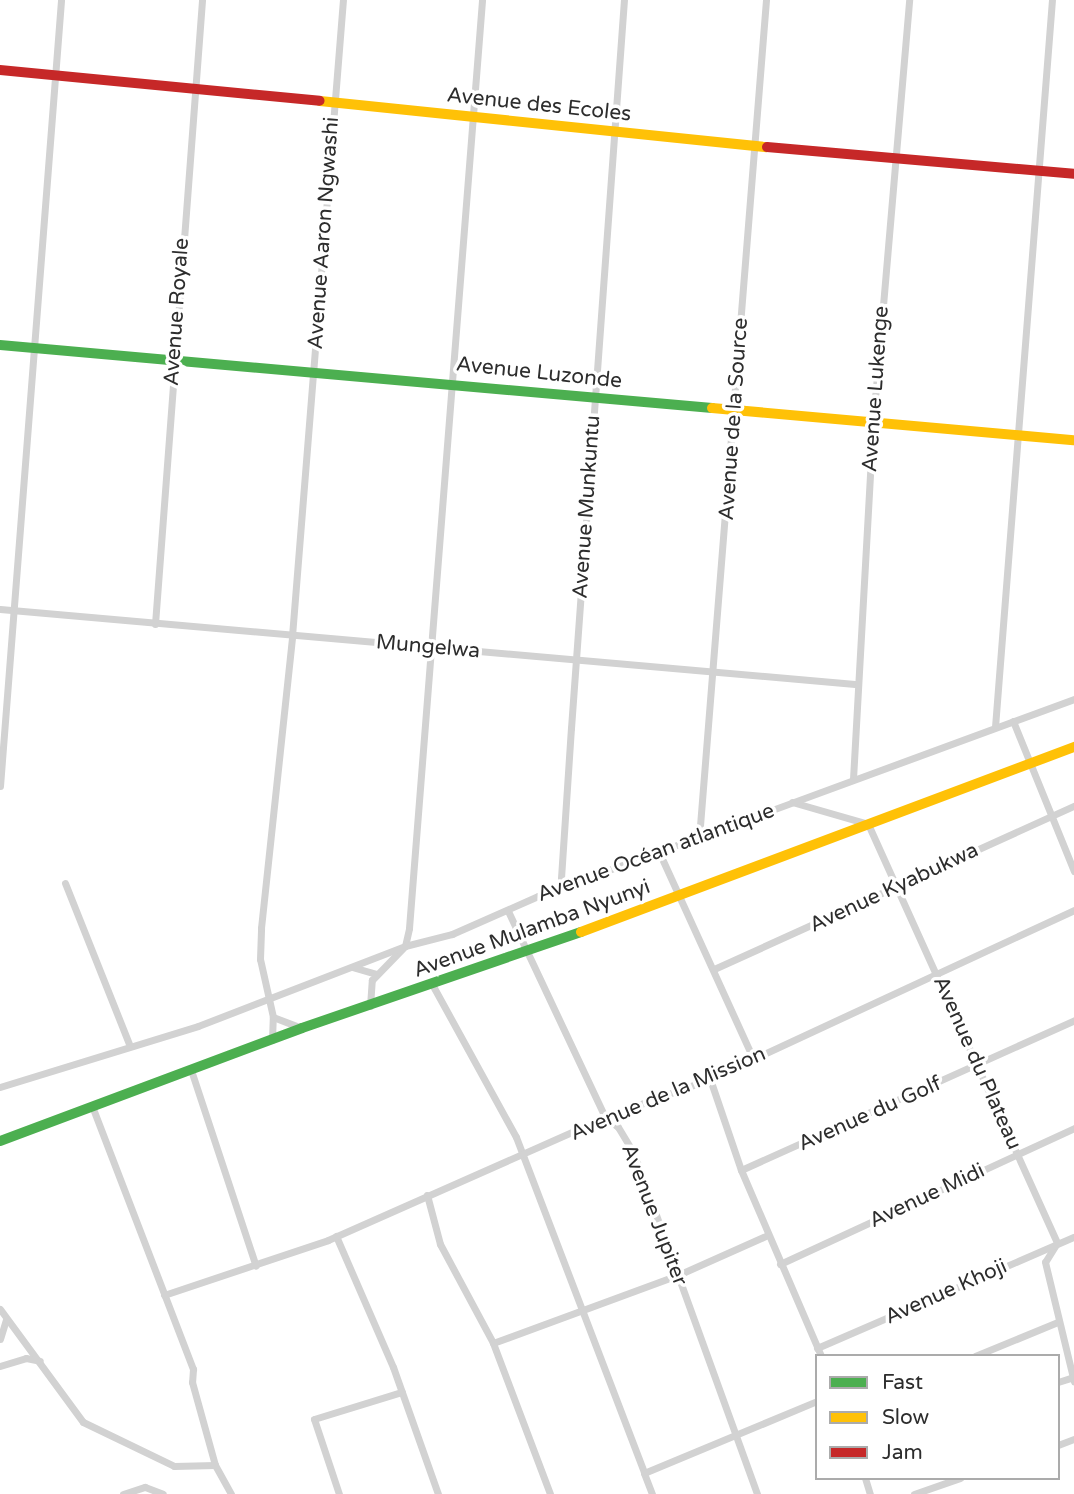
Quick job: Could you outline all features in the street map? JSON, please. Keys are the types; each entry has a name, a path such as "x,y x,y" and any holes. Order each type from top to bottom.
{"street":[{"path":"0,786 61,0"},
{"name":"Avenue Royale","path":"155,624 202,0"},
{"name":"Avenue Aaron Ngwashi","path":"272,1040 273,1017 268,1000 261,928 292,636 343,0"},
{"path":"370,1006 368,990 376,974 405,946 433,648 482,0"},
{"name":"Avenue Munkuntu","path":"564,887 561,878 624,0"},
{"name":"Avenue de la Source","path":"699,838 766,0"},
{"name":"Avenue Lukenge","path":"853,779 855,684 873,422 909,0"},
{"path":"995,727 1052,0"},
{"name":"Avenue des Ecoles","path":"0,70 195,87 613,133 1074,174"},
{"name":"Avenue Luzonde","path":"0,345 1074,440"},
{"name":"Mungelwa","path":"0,609 855,684"},
{"name":"Avenue Océan atlantique","path":"0,1087 268,1000 405,946 452,934 564,887 1074,699"},
{"path":"1013,721 1074,871"},
{"name":"Avenue Mulamba Nyunyi","path":"0,1141 302,1028 433,986 680,897 1074,747"},
{"path":"792,802 868,824"},
{"name":"Avenue Kyabukwa","path":"713,969 1074,806"},
{"name":"Avenue du Plateau","path":"868,824 1057,1244"},
{"path":"659,852 754,1060"},
{"path":"65,883 130,1046"},
{"name":"Avenue de la Mission","path":"164,1294 256,1266 336,1236 606,1118 709,1079 754,1060 936,971 1074,910"},
{"name":"Avenue Jupiter","path":"508,911 606,1118 622,1133 634,1154 757,1494"},
{"path":"352,966 376,974"},
{"path":"433,986 524,1154 580,1310 652,1494"},
{"path":"273,1017 302,1028"},
{"name":"Avenue du Golf","path":"741,1170 978,1066 1074,1020"},
{"path":"191,1070 256,1266"},
{"path":"709,1079 741,1170 819,1352"},
{"path":"92,1105 193,1369 192,1382 215,1465 231,1494"},
{"name":"Avenue Midi","path":"780,1264 1074,1128"},
{"path":"427,1195 440,1244 493,1343 551,1494"},
{"path":"493,1343 678,1275 768,1235"},
{"path":"336,1236 402,1392 438,1494"},
{"name":"Avenue Khoji","path":"819,1352 1074,1237"},
{"path":"1057,1244 1045,1262 1073,1379"},
{"path":"0,1309 41,1361 83,1423 174,1466 215,1465"},
{"path":"0,1339 6,1319"},
{"path":"980,1354 1058,1322"},
{"path":"1066,1349 1074,1346"},
{"path":"0,1366 26,1358 41,1361"},
{"path":"338,1494 314,1419 402,1392"},
{"path":"644,1473 815,1402"},
{"path":"914,1494 954,1480"},
{"path":"123,1494 145,1487 163,1494"}],"traffic: fast":[{"path":"0,345 712,408"},
{"path":"0,1141 302,1028 581,932"}],"traffic: slow":[{"path":"320,101 767,147"},
{"path":"712,408 1074,440"},
{"path":"581,932 1074,747"}],"traffic: jam":[{"path":"0,70 320,101"},
{"path":"767,147 1074,174"}]}
